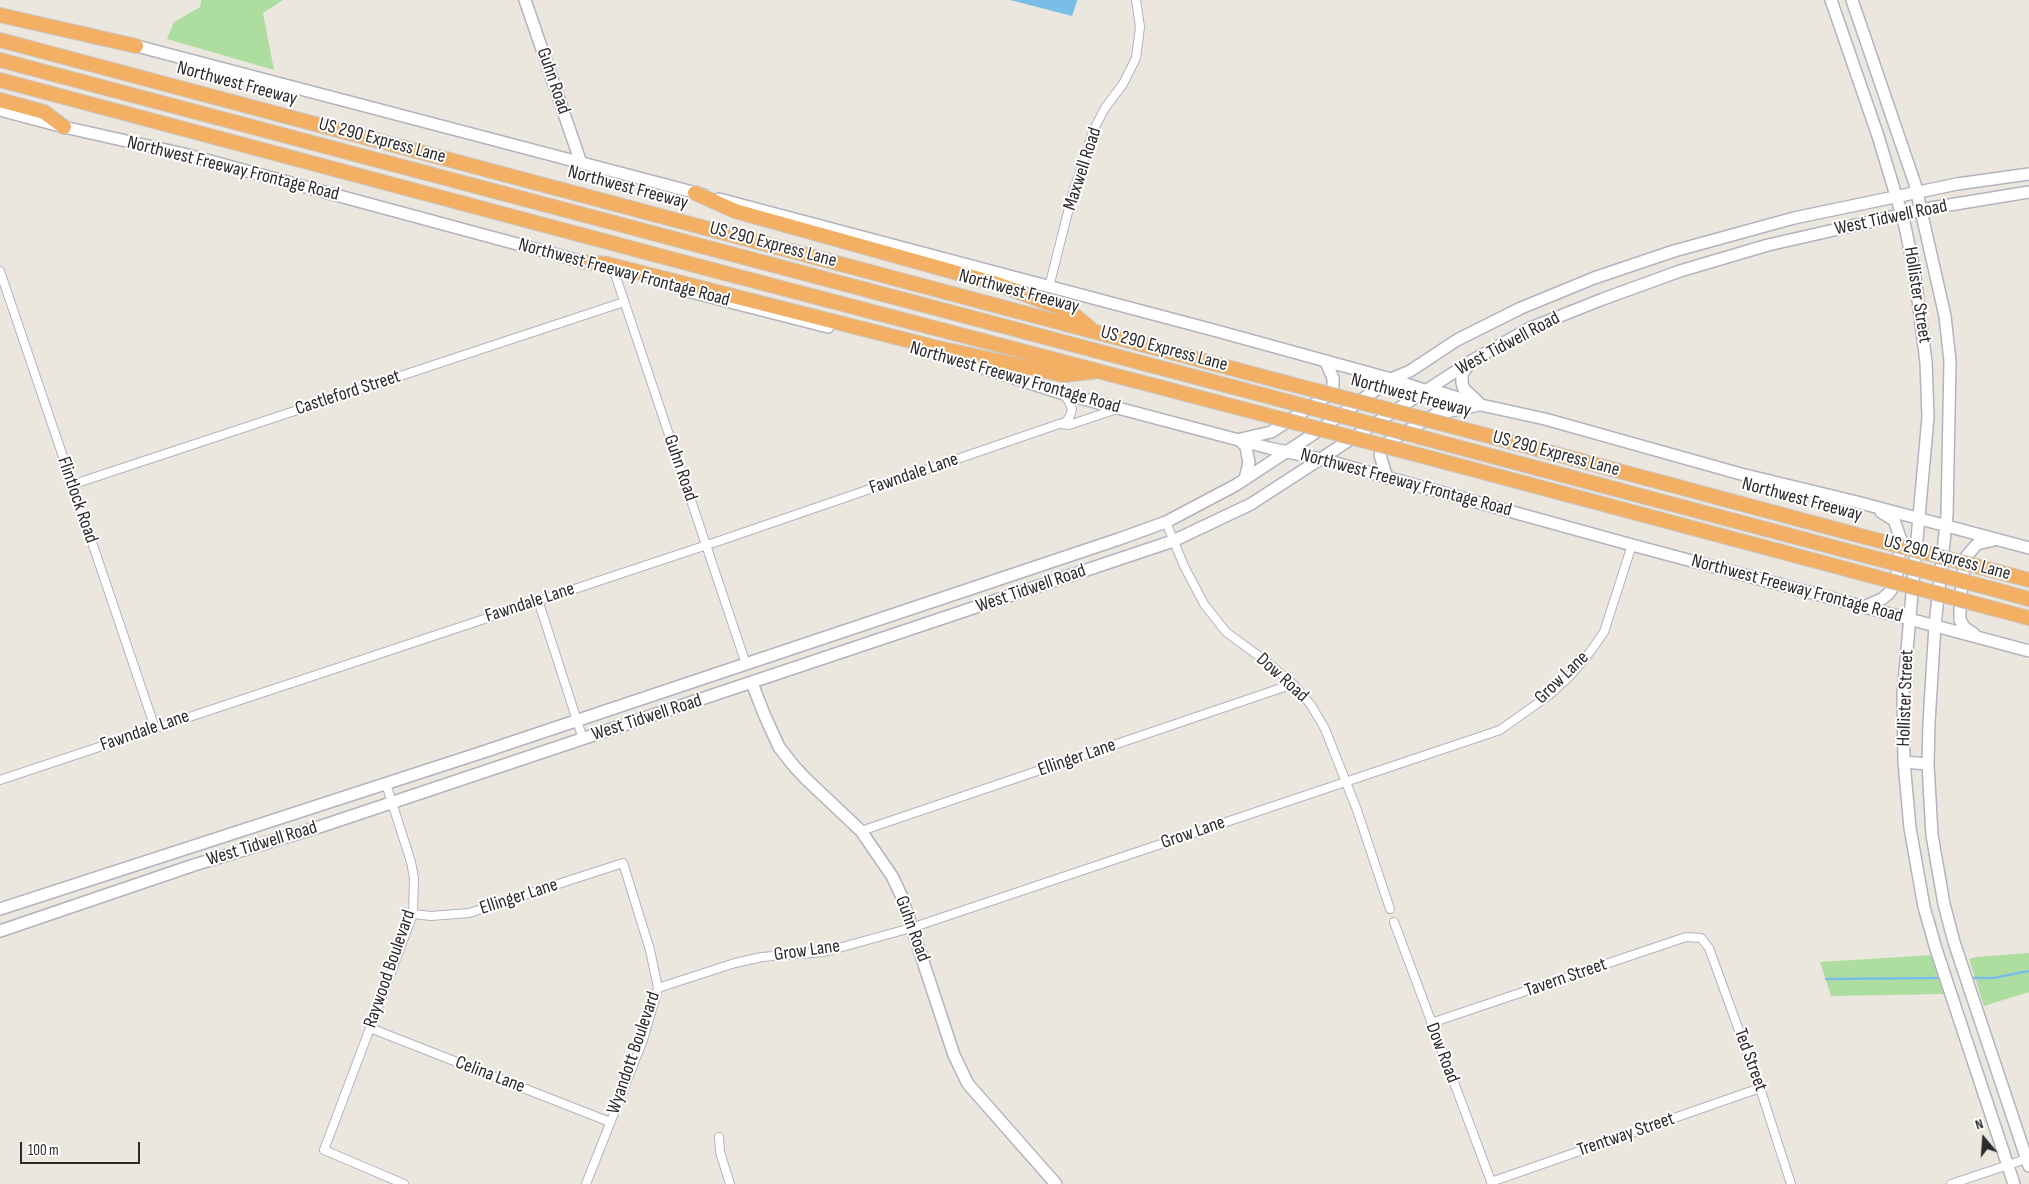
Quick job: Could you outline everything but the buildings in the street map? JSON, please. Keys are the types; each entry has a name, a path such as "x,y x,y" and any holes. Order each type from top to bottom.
{"highway":[{"path":"0,15 136,46"},
{"name":"Northwest Freeway","path":"0,40 2029,580"},
{"name":"US 290 Express Lane","path":"0,60 2029,599"},
{"path":"0,80 2029,618"},
{"path":"0,100 44,112 64,128"},
{"path":"695,193 735,211 997,284 1069,311 1094,331"},
{"path":"584,262 607,264 934,347 1063,375 1102,371"}],"main road":[{"name":"Guhn Road","path":"525,0 581,163"},
{"name":"Hollister Street","path":"1832,0 1902,215 1914,268 1926,362 1928,417 1903,694 1904,762 1910,828 1924,907 1936,949 2014,1184"},
{"name":"Hollister Street","path":"1852,0 1909,162 1922,210 1945,316 1950,361 1947,526 1935,625 1928,764 1932,835 1945,906 1958,952 2028,1162"},
{"path":"0,8 136,46 798,219 1216,331 1391,379 1426,391 1441,393 1481,405 1554,422 1741,474 2029,548"},
{"name":"Northwest Freeway Frontage Road","path":"0,110 64,128 184,154 742,306 948,356 1061,393 1239,440 1321,459 1632,545 2029,651"},
{"name":"West Tidwell Road","path":"0,909 577,721 1119,540 1166,522 1246,479 1391,379 1410,371 1458,340 1521,308 1594,278 1674,251 1794,218 1917,192 1994,178 2029,174"},
{"name":"West Tidwell Road","path":"0,931 752,684 1174,541 1251,504 1473,360 1530,328 1602,299 1727,256 1768,245 1922,210 2029,192"},
{"path":"1521,308 1530,328"},
{"path":"1473,360 1462,374 1462,384 1481,405"},
{"path":"1239,440 1271,432 1327,396 1334,386 1333,378 1326,362"},
{"path":"1387,478 1380,455 1385,444 1436,414 1481,405"},
{"path":"1239,440 1246,446 1249,462 1246,479"},
{"path":"1866,606 1882,599 1896,583 1900,540 1894,520 1874,507"},
{"path":"1978,636 1964,627 1960,620 1965,558 1977,544 1996,539"},
{"path":"1030,569 1035,588"},
{"path":"887,617 893,636"},
{"name":"Guhn Road","path":"752,684 779,747 793,765 861,831 892,876 901,895 910,928 954,1055 968,1084 1056,1184"},
{"path":"480,753 486,772"},
{"path":"1904,762 1928,764"},
{"path":"264,823 269,843"},
{"path":"144,862 151,880"},
{"path":"24,901 35,919"}],"street":[{"name":"Maxwell Road","path":"1049,287 1072,196 1094,129 1123,84 1136,58 1140,27 1136,0"},
{"name":"Flintlock Road","path":"0,271 155,728"},
{"name":"Guhn Road","path":"614,271 746,664"},
{"name":"Castleford Street","path":"72,485 624,302"},
{"path":"1059,424 1066,422 1072,409 1068,400 1061,393"},
{"name":"Fawndale Lane","path":"0,780 706,545 1059,424 1069,425 1119,408"},
{"name":"Dow Road","path":"1166,522 1184,566 1204,604 1226,632 1293,684 1311,705 1326,729 1358,810 1390,909"},
{"name":"Grow Lane","path":"658,988 735,963 762,957 824,952 910,928 1500,730 1548,696 1570,676 1604,632 1632,545"},
{"path":"538,600 583,739"},
{"name":"Ellinger Lane","path":"861,831 1293,684"},
{"name":"Raywood Boulevard","path":"386,784 411,862 414,878 413,914 324,1150 404,1184"},
{"name":"Ellinger Lane","path":"413,914 431,916 469,913 623,863"},
{"name":"Wyandott Boulevard","path":"586,1184 643,1040 658,988 650,950 623,863"},
{"name":"Dow Road","path":"1394,922 1491,1183"},
{"name":"Tavern Street","path":"1431,1023 1686,937 1701,938"},
{"name":"Ted Street","path":"1701,938 1709,948 1760,1088 1792,1184"},
{"name":"Celina Lane","path":"370,1028 610,1122"},
{"name":"Trentway Street","path":"1491,1183 1760,1088"},
{"path":"720,1137 720,1152 730,1184"},
{"path":"1952,1184 2008,1165 2028,1162"}],"green space":[{"path":"201,0 283,0 263,13 274,70 167,39 174,22 200,7"},
{"path":"2029,953 2029,992 1984,1006 1969,959"},
{"path":"1933,955 1946,994 1831,996 1820,962"}],"water":[{"path":"1010,0 1077,0 1077,1 1072,16"}],"waterway":[{"path":"1974,978 1993,978 2029,971"},
{"path":"1826,979 1938,978"}]}
